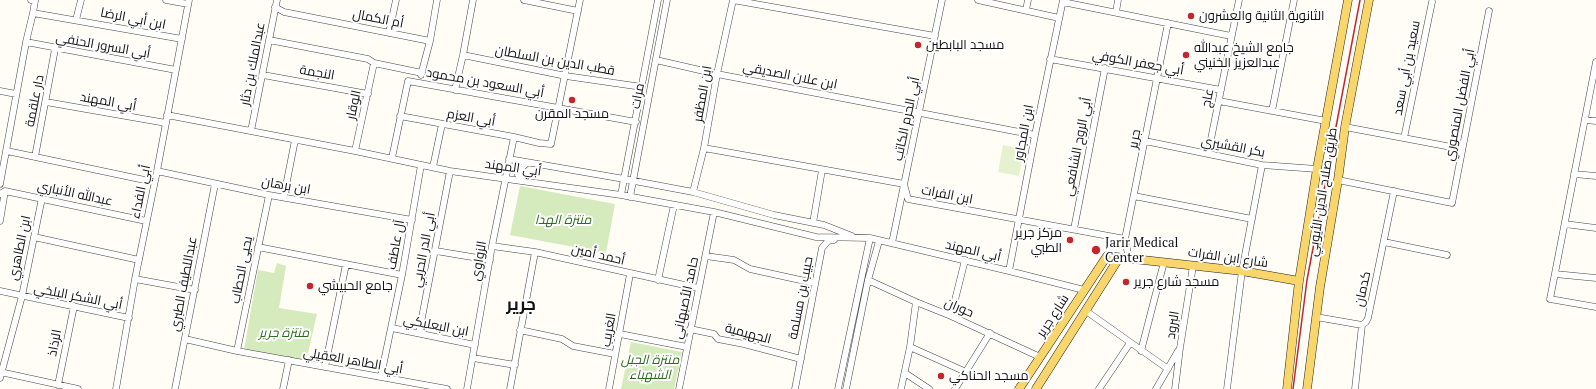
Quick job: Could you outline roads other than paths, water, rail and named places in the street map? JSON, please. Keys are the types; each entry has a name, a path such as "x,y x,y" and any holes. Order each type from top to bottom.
{"main road":[{"name":"طريق صلاح الدين الأيوبي","path":"1287,389 1298,281 1348,0"},
{"name":"طريق صلاح الدين الأيوبي","path":"1306,389 1345,127 1369,0"},
{"name":"شارع ابن الفرات","path":"1107,256 1242,271 1298,281"},
{"name":"شارع جرير","path":"1019,389 1107,256"},
{"name":"شارع جرير","path":"1036,389 1119,258"}],"street":[{"path":"0,184 16,94 33,12 33,0"},
{"path":"76,20 81,0"},
{"path":"166,0 189,2"},
{"name":"عبدالملك بن دثار","path":"251,131 277,0"},
{"path":"389,33 396,0"},
{"path":"418,82 422,73 430,41 437,0"},
{"path":"455,90 473,0"},
{"path":"524,0 578,11"},
{"path":"560,108 580,0"},
{"name":"مرات","path":"621,195 658,0"},
{"name":"مرات","path":"630,197 668,0"},
{"path":"733,0 935,36"},
{"name":"ابن المظفر","path":"693,192 704,148 717,74 733,0"},
{"name":"أبي الحرم الكاتب","path":"892,243 942,0"},
{"path":"978,0 1059,18"},
{"path":"1026,10 1028,0"},
{"path":"1116,12 1118,0"},
{"name":"عاج","path":"1208,154 1239,0"},
{"path":"1272,112 1294,0"},
{"path":"1063,1 1231,36"},
{"name":"ابن المجاور","path":"1009,271 1050,59 1063,1"},
{"name":"أبي الفداء","path":"116,389 135,279 189,2"},
{"name":"سعيد بن أبي سعد","path":"1404,138 1432,2"},
{"name":"أم الكمال","path":"275,7 284,12 430,41"},
{"name":"أبي الفضل المنصوري","path":"1394,191 1452,203 1489,11"},
{"name":"ابن أبي الرضا","path":"33,12 182,40"},
{"name":"جرير","path":"1129,258 1125,239 1146,141 1168,23"},
{"path":"269,40 368,59 374,63 422,73"},
{"name":"أبي السرور الحنفي","path":"26,42 55,49 176,70"},
{"name":"دار علقمة","path":"35,156 55,49"},
{"name":"قطب الدين بن السلطان","path":"463,55 566,76 642,86"},
{"name":"أبي جعفر الكوفي","path":"1050,59 1221,90"},
{"name":"ابن علان الصديقي","path":"656,60 717,74 1035,135"},
{"path":"1596,62 1550,299 1596,307"},
{"name":"الوقار","path":"355,151 374,63"},
{"name":"أبي الروح الشافعي","path":"1074,229 1105,68"},
{"name":"النجمة","path":"263,74 368,94"},
{"name":"أبي السعود بن محمود","path":"392,158 408,80 455,90 636,122"},
{"path":"0,91 16,94"},
{"path":"1219,101 1326,121"},
{"name":"أبي المهند","path":"46,102 166,123"},
{"name":"أبي العزم","path":"400,116 539,143 551,144 560,108"},
{"name":"أبي المهند","path":"168,115 392,158 421,165 621,195 714,212 816,237 870,238 1084,290"},
{"path":"1585,120 1596,121"},
{"path":"433,167 442,124"},
{"path":"1345,127 1462,149"},
{"name":"الزواوي","path":"466,389 492,246 514,137"},
{"path":"284,196 295,140"},
{"name":"بكر القشيري","path":"1146,141 1262,165 1317,169"},
{"name":"ابن الفرات","path":"704,148 904,184 908,199 1125,239"},
{"path":"6,151 154,182"},
{"name":"أبي المهند","path":"509,159 633,180 693,192 774,215 824,225 856,237"},
{"path":"628,159 629,163 632,165 637,160"},
{"path":"524,181 518,175 520,168 528,163"},
{"name":"آل عاطف","path":"381,376 392,328 421,165"},
{"path":"1227,389 1242,271 1262,165"},
{"name":"أبي الدر الحربي","path":"419,333 436,251 450,170"},
{"path":"813,223 822,170"},
{"name":"ابن برهان","path":"157,171 269,195 284,196 412,220"},
{"path":"1574,174 1596,176"},
{"path":"1338,180 1394,191"},
{"name":"عبداللطيف الطبري","path":"175,389 214,184"},
{"name":"كدمان","path":"1355,389 1362,325 1368,318 1394,191"},
{"path":"0,221 3,192"},
{"name":"عبدالله الأنباري","path":"3,192 42,198 146,221"},
{"name":"يحيى الحطاب","path":"237,351 269,195"},
{"path":"1134,196 1252,219"},
{"name":"ابن الطاهري","path":"1,375 22,296 42,198"},
{"path":"658,280 674,205"},
{"name":"حامد الأصبهاني","path":"679,389 714,212"},
{"path":"1565,224 1596,228"},
{"path":"34,237 139,260"},
{"name":"حبيب بن مسلمة","path":"795,389 814,283 822,248 828,241 856,237"},
{"path":"838,389 870,238"},
{"path":"846,389 868,280 878,241"},
{"path":"1384,242 1447,255"},
{"name":"أحمد أمين","path":"492,246 535,252 668,283 698,288"},
{"path":"258,247 402,275"},
{"path":"436,251 490,260"},
{"path":"510,389 535,252"},
{"path":"706,256 734,260 750,269 814,283"},
{"path":"951,316 965,260"},
{"path":"1141,350 1164,262"},
{"path":"325,367 346,264"},
{"name":"البرود","path":"1176,389 1180,348 1193,266"},
{"name":"الغريب","path":"609,389 630,274"},
{"path":"1555,274 1596,278"},
{"path":"135,279 195,290"},
{"name":"حوران","path":"868,280 990,333 1040,357"},
{"name":"أبي الشكر البلخي","path":"0,291 129,318"},
{"path":"901,389 910,347 916,302"},
{"name":"الرذاذ","path":"58,385 74,306"},
{"path":"1086,311 1168,369"},
{"path":"1316,317 1362,325"},
{"name":"ابن البعلبكي","path":"392,328 475,345"},
{"path":"520,330 562,339 573,346 616,354"},
{"name":"الجهيمية","path":"690,330 714,334 718,340 744,344 801,360"},
{"path":"954,389 990,333"},
{"path":"620,334 687,347"},
{"name":"أبي الطاهر العقيلي","path":"185,339 237,351 447,389"},
{"path":"1099,389 1130,343"},
{"path":"910,347 966,372"},
{"path":"1156,389 1180,348"},
{"path":"472,358 515,365"},
{"path":"283,389 289,360"},
{"path":"905,373 929,389"},
{"path":"1,375 78,389"}],"railway":[{"path":"1293,389 1307,280 1360,0"}],"place":[{"name":"الثانوية الثانية والعشرون","path":"1191,16"},
{"name":"مسجد البابطين","path":"918,45"},
{"name":"جامع الشيخ عبدالله عبدالعزيز الخنيني","path":"1186,55"},
{"name":"مسجد المقرن","path":"572,100"},
{"name":"مركز جرير الطبي","path":"1070,240"},
{"name":"Jarir Medical Center","path":"1096,250"},
{"name":"مسجد شارع جرير","path":"1126,282"},
{"name":"جامع الحبيشي","path":"310,286"},
{"name":"مسجد الحناكي","path":"941,376"}],"district":[{"name":"جرير","path":"521,305"}],"park label":[{"name":"منتزة الهدا","path":"563,220"},
{"name":"منتزة جرير","path":"284,333"},
{"name":"منتزة الجبل الشهباء","path":"650,368"}]}
